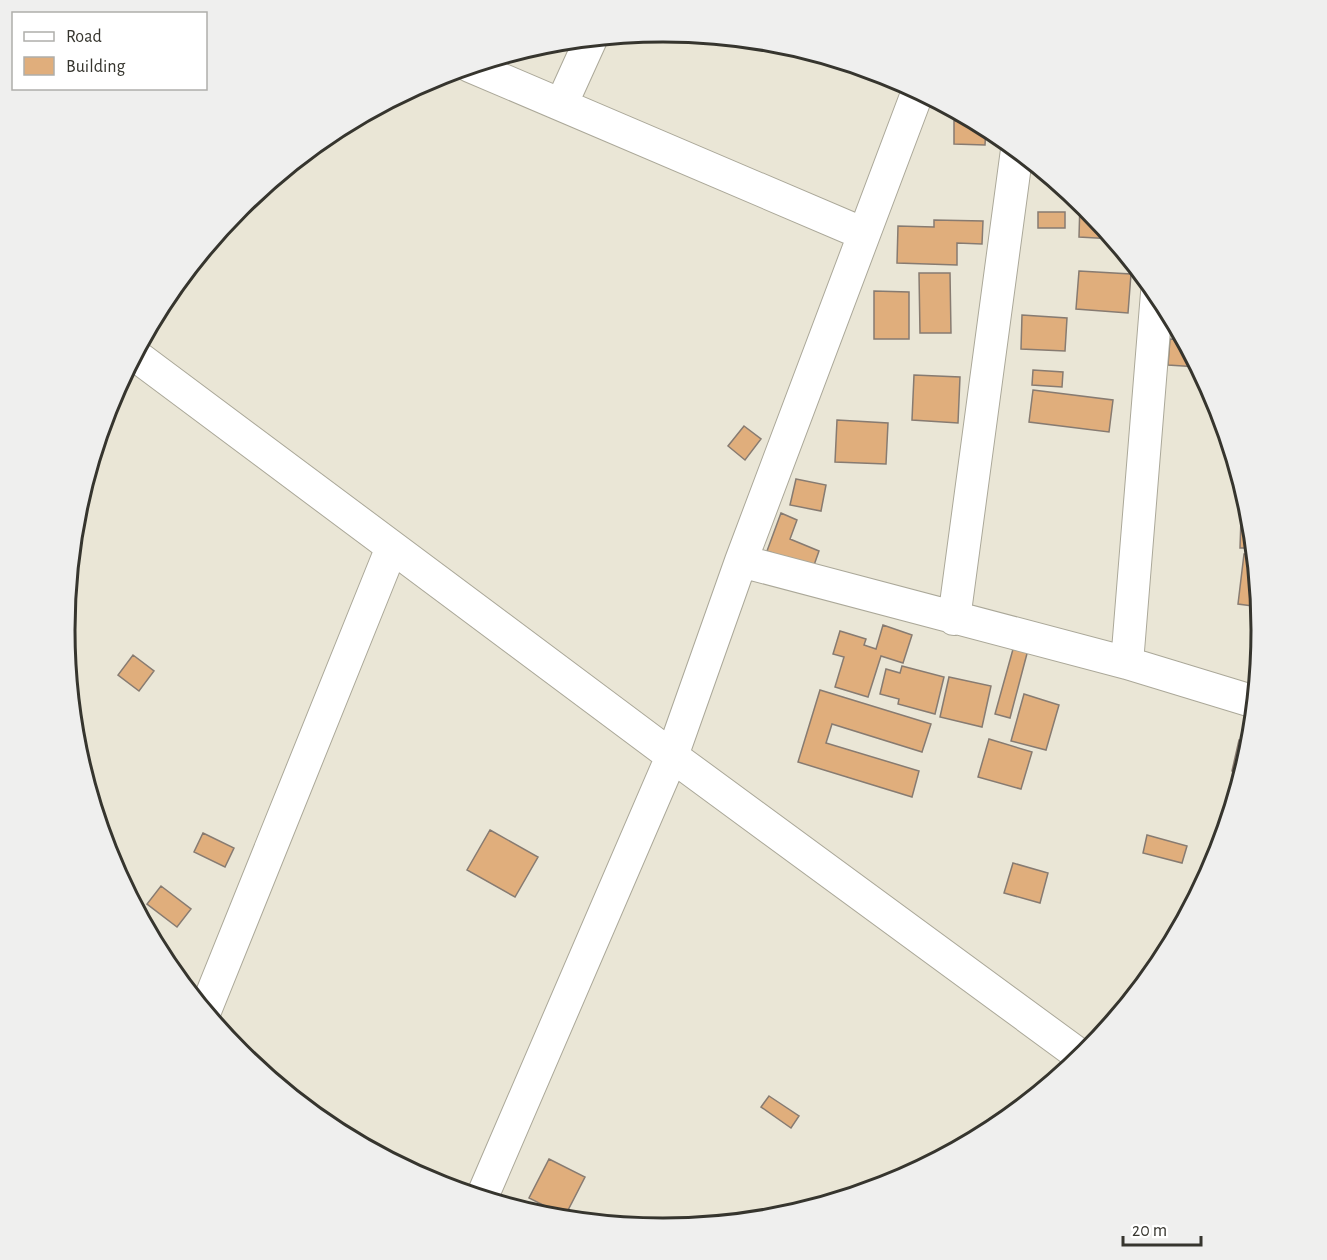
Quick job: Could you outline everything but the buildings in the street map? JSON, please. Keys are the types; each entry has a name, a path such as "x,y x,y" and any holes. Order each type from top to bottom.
{"street":[{"path":"562,104 587,47"},
{"path":"482,71 864,234"},
{"path":"485,1190 672,756 741,561 915,99"},
{"path":"954,619 1016,160"},
{"path":"1127,663 1156,309"},
{"path":"141,360 672,756 1074,1051"},
{"path":"208,1002 392,547"},
{"path":"741,561 1127,663 1247,699"}]}
